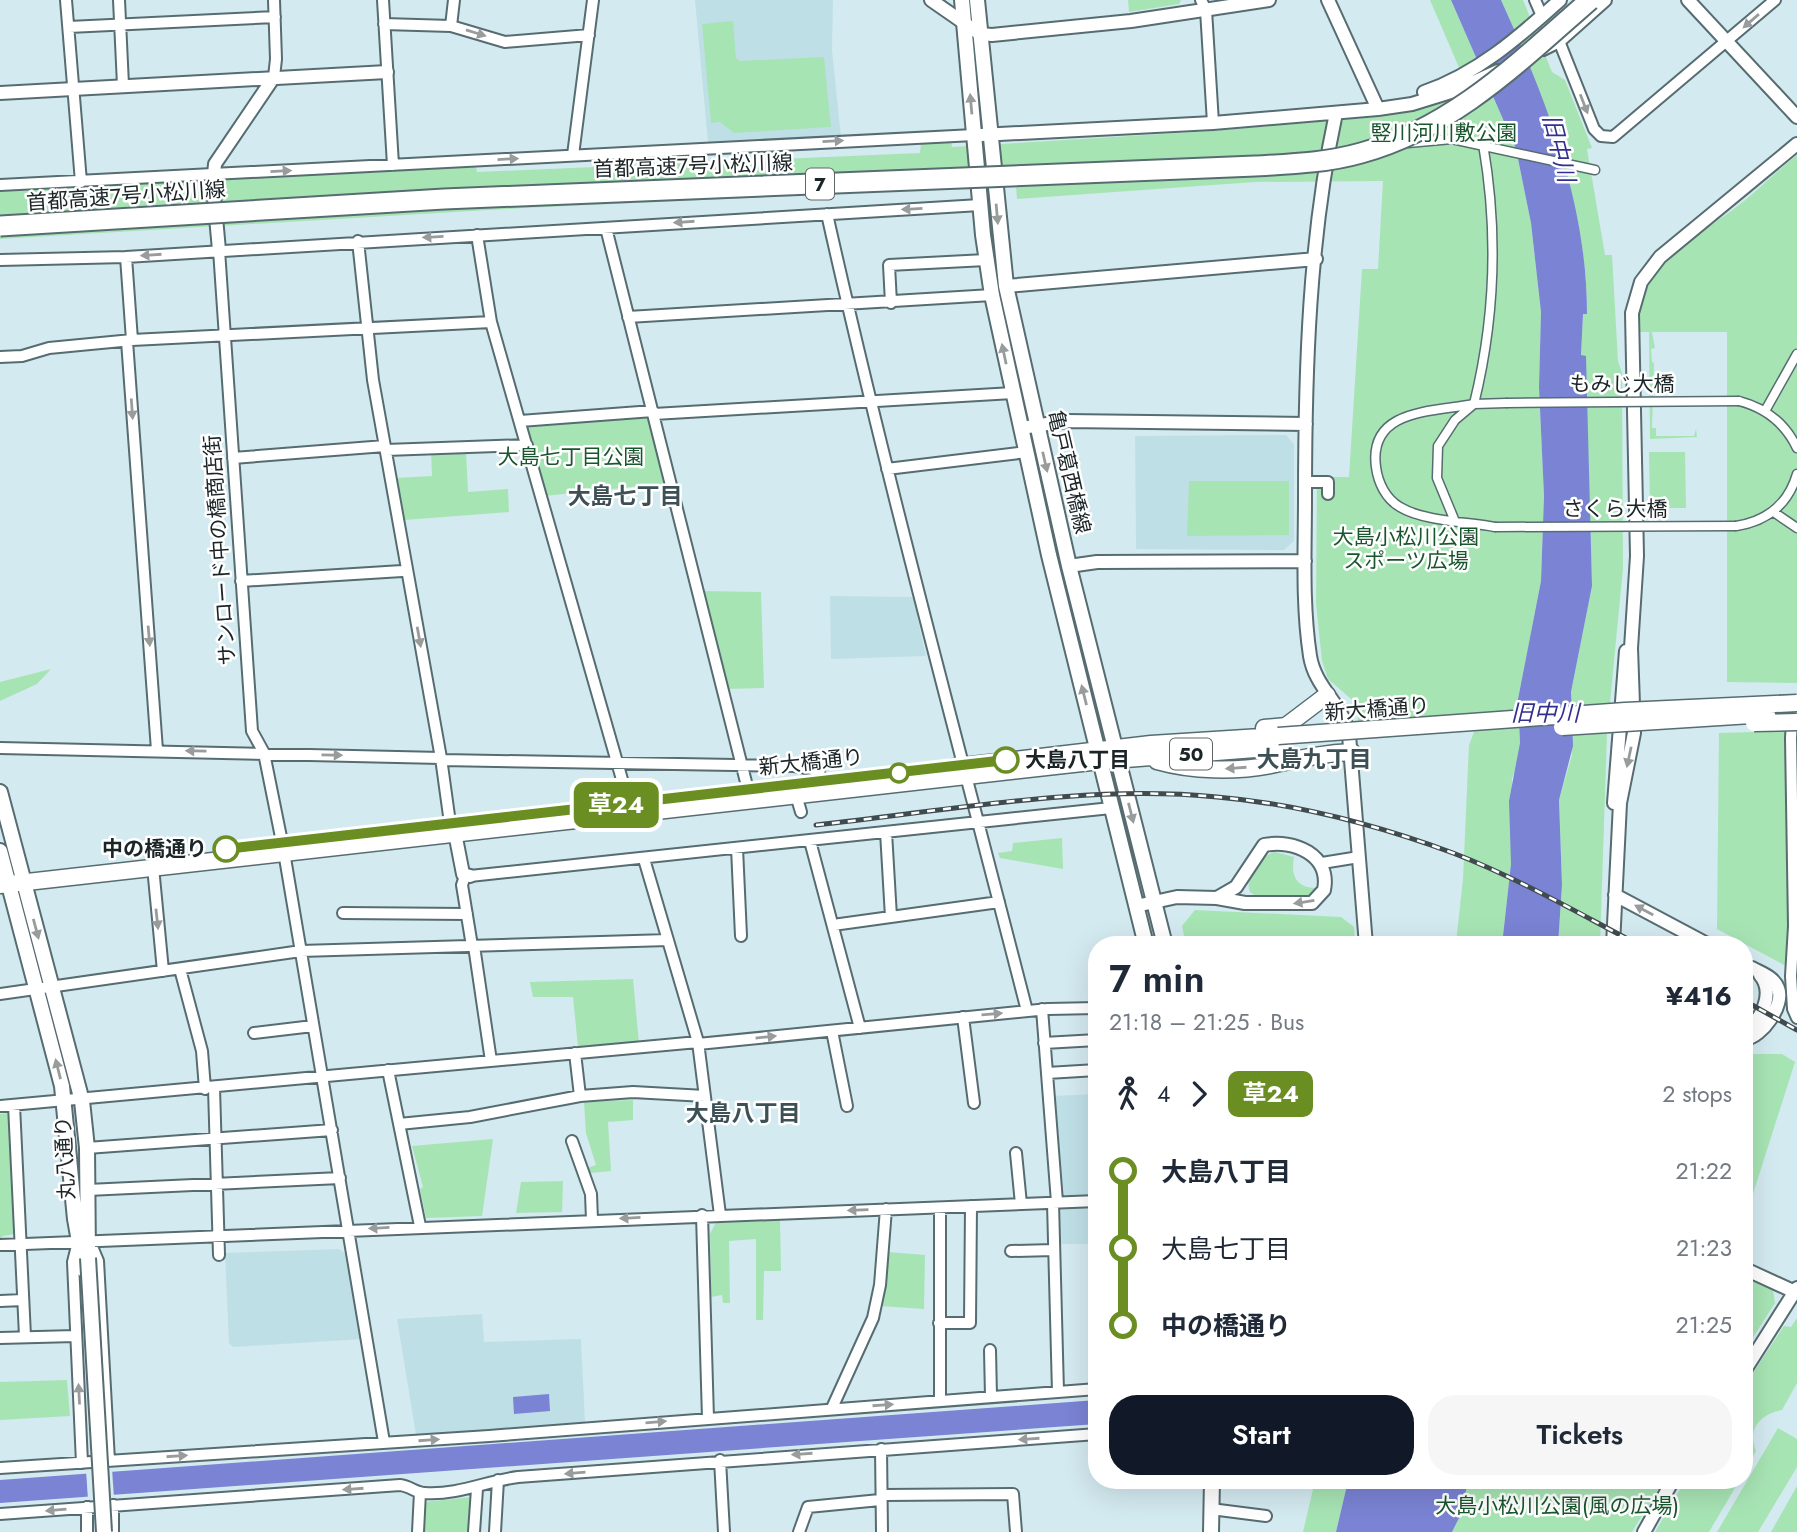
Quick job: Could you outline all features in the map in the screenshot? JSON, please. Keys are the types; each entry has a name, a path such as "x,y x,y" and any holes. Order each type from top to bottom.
{"highway":[{"name":"首都高速7号小松川線","path":"0,214 443,187 1255,154 1324,147 1379,134 1440,107 1507,57 1572,0"},
{"name":"首都高速7号小松川線","path":"0,226 444,199 1255,166 1329,160 1394,142 1448,116 1516,65 1590,0"}],"main road":[{"name":"亀戸葛西橋線","path":"962,0 980,205 992,295 1013,393 1029,427 1027,452 1144,936"},
{"name":"亀戸葛西橋線","path":"977,0 1006,286 1029,427 1069,566 1163,936"},
{"path":"1626,717 1725,696 1797,693"},
{"path":"1147,750 1192,732 1286,726 1327,695"},
{"name":"新大橋通り","path":"10,879 453,828 796,795 1116,753 1797,703"},
{"name":"新大橋通り","path":"1626,717 1797,713"},
{"path":"1626,717 1797,723"},
{"path":"1147,750 1209,769 1270,765 1320,753 1352,752"},
{"name":"新大橋通り","path":"453,828 748,790 964,771"},
{"name":"丸八通り","path":"0,792 10,879"},
{"name":"新大橋通り","path":"10,879 153,867 282,847"},
{"name":"丸八通り","path":"0,851 82,1101 88,1190 84,1242"},
{"name":"丸八通り","path":"44,988 65,1101 86,1258 104,1532"},
{"name":"丸八通り","path":"86,1258 97,1532"},
{"path":"1211,1532 1212,1489"}],"street":[{"path":"66,0 81,182"},
{"path":"119,0 123,85"},
{"path":"219,250 213,175 215,164 274,77 274,0"},
{"path":"383,0 394,165"},
{"path":"451,26 454,0"},
{"path":"573,155 593,0"},
{"path":"931,0 980,34 1102,24 1203,5 1269,0"},
{"path":"1328,0 1378,109"},
{"path":"1535,0 1542,16"},
{"path":"1453,85 1494,56 1560,0"},
{"path":"0,185 1213,124 1378,109 1412,103 1559,41 1605,0"},
{"path":"1688,0 1797,117"},
{"path":"1559,41 1594,129 1607,137 1620,133 1775,0"},
{"path":"1203,5 1213,124"},
{"path":"69,27 275,17"},
{"path":"384,24 451,26 505,42 589,35"},
{"path":"0,93 387,72"},
{"path":"1336,113 1322,176 1316,259 1306,424 1304,601 1312,669 1347,721 1352,752 1365,936"},
{"path":"1342,150 1452,139 1595,170"},
{"path":"1454,519 1437,478 1438,446 1455,420 1474,404 1490,314 1491,192 1483,144"},
{"path":"1613,936 1620,803 1634,733 1631,648 1636,592 1632,324 1634,299 1648,270 1660,257 1797,144"},
{"path":"0,260 126,257 980,205"},
{"path":"827,214 870,401 1027,1011"},
{"path":"606,228 748,790"},
{"path":"477,235 491,322 629,804"},
{"path":"358,241 365,329 405,571 453,828 468,876 463,885 491,1062"},
{"name":"サンロード中の橋商店街","path":"219,250 252,731 264,753 282,847 384,1442"},
{"path":"126,257 129,341 157,750"},
{"path":"1006,286 1316,259"},
{"path":"891,303 889,265 986,260"},
{"path":"628,317 992,295"},
{"path":"0,357 22,356 58,346 491,322"},
{"path":"1797,354 1765,411 1781,423 1797,448"},
{"path":"520,421 1013,393"},
{"name":"もみじ大橋","path":"1454,519 1414,514 1394,503 1378,481 1375,450 1391,424 1402,416 1474,404 1506,403 1739,401 1765,411"},
{"path":"1029,427 1066,421 1306,424"},
{"path":"233,458 386,448 527,445"},
{"path":"887,468 1027,452"},
{"path":"1797,474 1793,487 1775,513 1797,528"},
{"path":"1305,482 1328,482 1328,494"},
{"name":"さくら大橋","path":"1454,519 1495,527 1736,526 1754,523 1775,513"},
{"path":"1069,566 1097,562 1305,561"},
{"path":"241,581 405,571"},
{"path":"1797,713 1792,721 1791,738 1794,926 1791,976 1793,1009 1797,1018"},
{"path":"0,748 794,766 819,770 821,782"},
{"path":"796,795 801,812"},
{"path":"468,876 1111,808"},
{"path":"886,832 891,917"},
{"path":"810,841 860,1028"},
{"path":"1136,906 1177,897 1301,904 1317,900 1325,886 1321,863 1310,853 1268,844 1261,848 1233,890 1217,898"},
{"path":"737,848 741,936"},
{"path":"1321,863 1359,858"},
{"path":"644,859 698,1043 720,1215"},
{"path":"153,867 163,971"},
{"path":"1246,870 1243,879 1245,894 1249,899 1264,903"},
{"path":"1615,895 1692,936"},
{"path":"833,925 999,902"},
{"path":"343,913 467,914"},
{"path":"0,994 301,951 668,940"},
{"path":"180,969 209,1088 215,1138 219,1255"},
{"path":"1753,969 1773,980 1779,990 1779,999 1761,1032 1753,1036"},
{"path":"1753,970 1766,982 1768,993 1753,1024"},
{"path":"0,1106 82,1101 1042,1009 1088,1008"},
{"path":"1042,1009 1055,1203 1058,1392"},
{"path":"963,1017 974,1103"},
{"path":"254,1032 313,1026"},
{"path":"832,1031 847,1106"},
{"path":"1044,1043 1088,1041"},
{"path":"575,1054 580,1096"},
{"path":"388,1070 420,1226"},
{"path":"1047,1073 1088,1071"},
{"path":"399,1124 470,1117 580,1096 633,1092 705,1096"},
{"path":"14,1105 25,1336"},
{"path":"87,1148 332,1130"},
{"path":"572,1141 591,1194 592,1220"},
{"path":"1016,1153 1021,1204"},
{"path":"88,1190 340,1178"},
{"path":"0,1245 420,1226 1088,1201"},
{"path":"939,1323 970,1323 971,1206"},
{"path":"940,1208 940,1400"},
{"path":"832,1408 873,1318 880,1285 886,1209"},
{"path":"702,1215 708,1418"},
{"path":"82,1463 73,1262 84,1242"},
{"path":"84,1242 98,1261 109,1461"},
{"path":"1011,1251 1054,1250"},
{"path":"1753,1272 1796,1290 1753,1357"},
{"path":"0,1301 23,1300"},
{"path":"0,1338 75,1336"},
{"path":"990,1350 991,1397"},
{"path":"0,1468 1088,1390"},
{"path":"0,1514 400,1485 412,1487 420,1493 477,1489 498,1480 720,1460 1088,1435"},
{"path":"881,1448 882,1532"},
{"path":"720,1460 724,1532"},
{"path":"495,1532 498,1480"},
{"path":"474,1532 477,1489"},
{"path":"1644,1532 1668,1489"},
{"path":"418,1532 420,1493"},
{"path":"799,1532 808,1507 882,1498 1013,1494 1016,1532"},
{"path":"113,1506 113,1532"},
{"path":"87,1507 88,1532"},
{"path":"1211,1509 1266,1517"}],"shaded area":[{"path":"695,0 833,0 832,51 841,137 708,143"},
{"path":"1286,435 1294,444 1294,541 1284,550 1136,549 1135,436"},
{"path":"830,596 913,597 926,656 831,659"},
{"path":"1088,1094 1088,1197 1064,1197 1059,1194 1052,1096"},
{"path":"1088,1207 1088,1244 1058,1244 1056,1213 1061,1208"},
{"path":"339,1249 346,1254 362,1339 233,1347 229,1343 225,1253"},
{"path":"482,1314 484,1342 581,1339 585,1423 416,1435 397,1319"}],"green space":[{"path":"1128,0 1181,0 1179,4 1129,12"},
{"path":"1430,0 1451,0 1516,149 1531,223 1541,312 1539,387 1544,496 1541,581 1518,699 1519,762 1512,778 1511,865 1503,936 1457,936 1463,879 1469,745 1481,714 1395,722 1388,719 1358,721 1357,704 1328,679 1322,661 1316,604 1317,477 1349,477 1362,269 1378,269 1383,181 1255,182 1017,199 1016,186 523,208 0,239 0,191 476,167 477,172 920,153 921,142 951,140 952,147 1211,131 1375,117 1412,108 1467,86"},
{"path":"1501,0 1523,0 1552,72 1565,80 1592,148 1587,149 1605,255 1612,255 1618,361 1622,373 1623,568 1607,734 1600,936 1559,936 1562,885 1559,800 1572,755 1571,692 1592,586 1585,356 1581,356 1583,313 1587,313 1580,231 1560,152 1533,75"},
{"path":"733,21 736,58 740,61 824,57 831,127 734,133 720,122 711,123 702,24"},
{"path":"1797,155 1797,683 1727,682 1727,332 1652,332 1655,348 1651,349 1654,363 1652,428 1656,428 1656,436 1694,436 1696,429 1697,437 1650,439 1649,332 1638,332 1641,307 1648,286 1673,254 1744,201"},
{"name":"大島七丁目公園","path":"652,416 670,483 544,496 524,426 526,423"},
{"path":"466,451 468,492 508,489 509,512 404,520 396,478 432,476 431,452"},
{"path":"1649,452 1685,452 1686,508 1650,508"},
{"path":"1189,481 1289,481 1289,535 1187,536"},
{"path":"702,591 761,592 764,688 727,689"},
{"path":"51,669 37,684 0,701 0,682"},
{"path":"1786,731 1786,966 1753,948 1753,936 1730,936 1717,929 1719,733"},
{"path":"1062,838 1063,869 1000,858 998,853 1012,851 1013,843"},
{"path":"1275,852 1294,857 1293,871 1297,881 1306,887 1320,888 1311,900 1260,899 1250,892 1249,880 1254,868 1258,862"},
{"path":"1195,910 1341,917 1354,927 1354,936 1184,936 1182,926"},
{"path":"633,979 639,1044 578,1047 573,997 533,997 530,982"},
{"path":"1753,1054 1782,1054 1795,1062 1753,1194"},
{"path":"633,1100 633,1120 608,1122 611,1171 590,1173 587,1168 596,1165 586,1133 584,1102"},
{"path":"9,1113 15,1234 3,1236 0,1241 0,1114"},
{"path":"493,1139 482,1216 426,1218 420,1189 423,1187 412,1146"},
{"path":"563,1181 562,1212 516,1213 521,1182"},
{"path":"780,1219 781,1271 764,1271 763,1320 756,1320 756,1239 729,1241 730,1303 723,1303 722,1295 711,1297 710,1234 716,1222"},
{"path":"888,1252 925,1255 924,1309 880,1306"},
{"path":"1753,1281 1773,1290 1775,1303 1753,1337"},
{"path":"1797,1318 1797,1383 1782,1410 1762,1419 1754,1429 1753,1436 1753,1373 1784,1326 1791,1327"},
{"path":"67,1380 70,1416 0,1420 0,1382"},
{"path":"1778,1428 1797,1439 1797,1467 1758,1532 1717,1532 1742,1489 1753,1489 1753,1471"},
{"path":"1797,1486 1797,1532 1771,1532"},
{"path":"1313,1489 1346,1489 1336,1532 1303,1532"},
{"name":"大島小松川公園(風の広場)","path":"1466,1489 1658,1489 1632,1532 1452,1532 1461,1514"},
{"path":"1680,1489 1734,1489 1709,1532 1655,1532"},
{"path":"472,1497 470,1532 423,1532 424,1502"}],"water":[{"name":"旧中川","path":"1451,0 1501,0 1533,75 1561,152 1580,231 1585,272 1587,314 1583,314 1581,355 1586,356 1592,586 1571,692 1573,746 1559,800 1562,885 1559,936 1503,936 1511,864 1509,801 1520,743 1518,699 1541,581 1544,496 1539,387 1541,312 1531,223 1516,149"},
{"path":"549,1394 550,1411 514,1414 513,1397"},
{"path":"1088,1401 1088,1425 0,1503 0,1480"},
{"path":"1346,1489 1466,1489 1461,1514 1452,1532 1336,1532"}],"pier":[{"path":"112,1468 114,1499 88,1500 86,1470"}],"railway":[{"path":"816,825 1066,796 1167,794 1247,800 1337,817 1453,853 1524,885 1622,936"},
{"path":"1753,1005 1797,1030"}],"bus line":[{"name":"草24","path":"226,849 1006,760"}],"place":[{"name":"大島八丁目","path":"1006,760"},
{"name":"中の橋通り","path":"226,849"}],"district":[{"name":"大島七丁目","path":"625,496"},
{"name":"大島九丁目","path":"1314,759"},
{"name":"大島八丁目","path":"743,1113"}],"park label":[{"name":"竪川河川敷公園","path":"1444,133"},
{"name":"大島小松川公園 スポーツ広場","path":"1406,549"}]}
